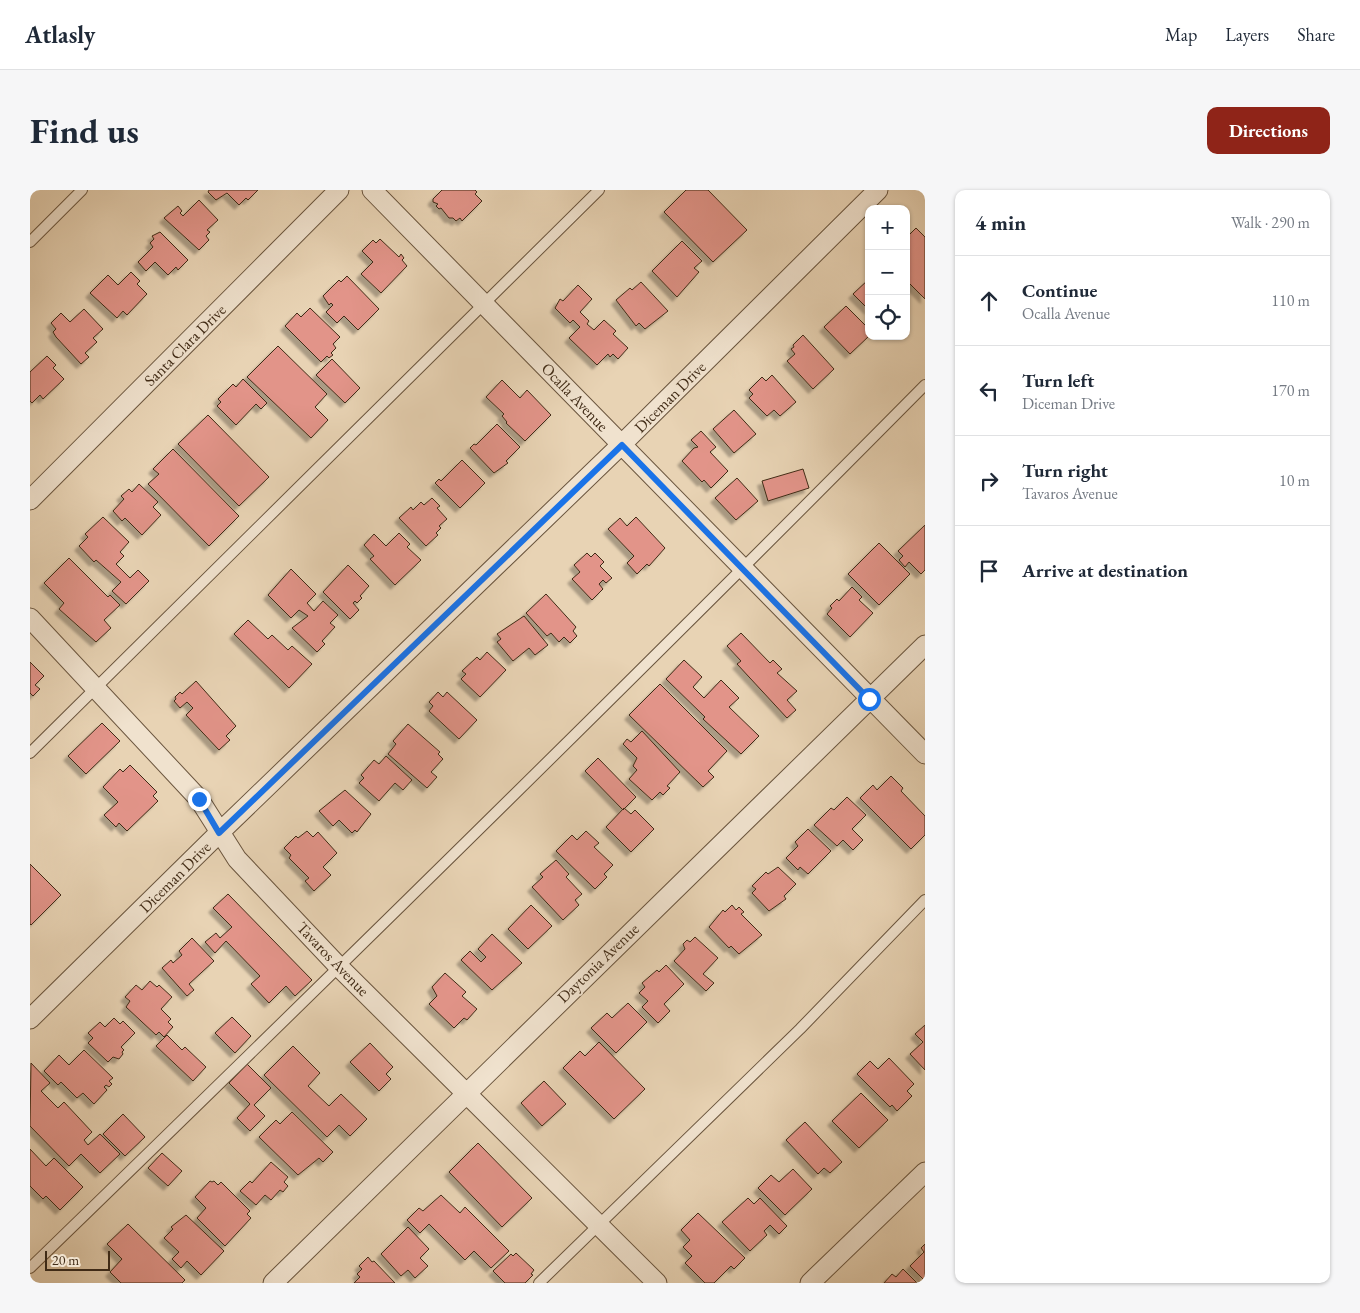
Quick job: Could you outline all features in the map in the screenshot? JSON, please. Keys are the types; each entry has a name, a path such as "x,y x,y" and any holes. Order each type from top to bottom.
{"street":[{"name":"Santa Clara Drive","path":"30,500 339,190"},
{"name":"Ocalla Avenue","path":"372,190 925,754"},
{"name":"Diceman Drive","path":"30,1019 219,833 622,445 878,190"},
{"name":"Tavaros Avenue","path":"30,618 199,799 237,859 340,968 657,1283"},
{"name":"Daytonia Avenue","path":"273,1283 466,1092 925,645"},
{"path":"810,1283 925,1172"}],"lane":[{"path":"30,242 82,190"},
{"path":"30,753 599,190"},
{"path":"30,1268 340,968 743,569 925,385"},
{"path":"539,1283 793,1036 925,900"}],"building":[{"path":"209,190 258,190 248,200 246,198 239,205 227,193 216,200 208,192"},
{"path":"442,190 475,190 477,192 475,194 482,201 462,221 460,218 456,221 453,218 449,218 441,208 439,209 436,206 438,204 433,202 433,199"},
{"path":"686,190 708,190 747,230 713,262 664,212"},
{"path":"199,200 218,220 207,230 210,232 206,236 209,240 199,250 164,218 178,206 183,216"},
{"path":"916,228 925,237 925,299 910,284 910,234"},
{"path":"160,232 188,260 178,270 176,267 168,275 155,262 146,271 138,262 153,247 150,243 154,239 152,236"},
{"path":"380,239 399,257 401,254 404,258 402,260 407,266 381,293 361,274 373,262 362,251 373,240 376,243"},
{"path":"682,241 702,261 694,268 699,272 677,297 652,271"},
{"path":"131,272 140,281 137,284 147,294 127,315 123,311 117,318 90,293 108,275 118,285"},
{"path":"347,276 379,309 358,330 344,316 337,323 326,312 333,305 331,303 329,305 323,296 339,280 341,282"},
{"path":"641,282 668,311 645,329 639,323 636,326 616,300 630,288 632,290"},
{"path":"865,283 865,306 853,294"},
{"path":"578,285 592,299 580,312 589,321 587,324 594,330 604,320 616,331 613,334 628,348 618,359 613,354 610,357 608,354 597,365 569,338 580,327 573,320 570,323 555,308 560,299 563,301"},
{"path":"846,306 865,325 865,340 850,354 824,327"},
{"path":"310,308 340,337 333,344 336,348 331,353 333,355 329,358 327,356 321,362 285,326 297,313 301,317"},
{"path":"84,309 103,329 93,338 97,342 85,353 89,357 81,364 56,337 53,332 56,329 51,323 61,313 70,322"},
{"path":"803,335 834,369 813,389 787,361 795,354 791,349 794,347 793,345"},
{"path":"278,346 327,394 315,407 328,420 311,438 247,377"},
{"path":"47,356 56,365 53,368 64,379 43,399 40,395 32,403 30,401 30,372"},
{"path":"332,359 360,388 345,403 316,375"},
{"path":"772,375 796,402 780,416 774,410 767,416 749,398 753,394 749,390 762,377 766,381"},
{"path":"243,379 267,403 261,409 256,404 236,425 217,406 221,402 218,399 233,384 236,387"},
{"path":"502,380 520,398 527,390 551,415 525,441 506,423 502,416 504,414 486,397"},
{"path":"734,410 756,434 734,453 713,429"},
{"path":"208,415 269,477 239,506 178,444"},
{"path":"497,424 520,447 506,461 508,463 494,473 470,448 474,444 476,445"},
{"path":"701,431 716,447 710,452 728,471 711,488 704,480 702,482 682,461 694,448 698,447 691,440"},
{"path":"173,449 239,516 209,546 148,484 159,474 153,469"},
{"path":"462,460 485,483 460,508 435,483 439,479 441,481"},
{"path":"803,469 809,488 768,501 762,481"},
{"path":"737,478 758,501 736,520 715,498"},
{"path":"139,484 158,502 153,507 161,515 142,535 125,518 122,521 113,511 124,499 121,496 129,489 132,492"},
{"path":"432,498 440,506 437,508 447,519 439,526 441,528 436,533 438,535 426,546 399,518 411,507 413,510 421,502 424,505"},
{"path":"103,517 129,542 120,552 124,556 116,564 130,578 138,570 149,581 126,604 112,591 121,582 96,560 94,562 79,546 88,537 85,534"},
{"path":"636,517 665,548 649,566 647,564 637,574 627,563 634,556 608,529 620,518 627,526"},
{"path":"925,525 925,570 921,574 909,562 905,567 899,560 903,556 898,551"},
{"path":"399,533 410,544 407,547 421,560 395,585 370,559 374,556 364,545 374,534 386,546"},
{"path":"879,543 910,574 879,605 848,574"},
{"path":"587,553 591,557 595,553 604,562 600,566 612,578 606,583 603,580 599,584 603,589 592,600 572,579 580,572 574,565"},
{"path":"69,558 108,597 110,595 120,605 104,620 111,628 96,642 59,609 64,603 44,583"},
{"path":"348,565 369,586 360,596 362,598 357,603 355,601 353,603 359,610 350,619 323,592"},
{"path":"291,569 316,594 307,603 314,611 323,601 338,615 330,623 335,627 322,641 325,644 317,652 292,628 308,616 299,610 291,618 268,595"},
{"path":"852,587 862,597 859,600 873,613 850,637 827,614 832,608 830,606 837,599 839,601"},
{"path":"546,594 576,627 573,631 577,636 570,643 564,637 559,642 551,633 547,636 526,613"},
{"path":"524,616 548,645 535,655 529,648 513,661 497,642 501,639 497,634"},
{"path":"248,620 268,639 272,635 288,650 292,646 312,664 289,688 234,634"},
{"path":"741,633 770,663 773,660 782,669 777,673 797,691 787,700 796,710 787,718 737,664 741,661 727,646"},
{"path":"487,652 506,670 480,697 461,679 466,674 462,671 477,657 480,660"},
{"path":"684,660 702,677 693,687 704,698 721,680 739,698 729,707 759,736 741,754 703,719 705,717 666,679"},
{"path":"30,662 44,676 35,685 40,689 33,696 30,693"},
{"path":"196,681 236,726 226,736 230,740 219,750 186,715 193,708 187,702 180,708 174,701 180,692 182,694"},
{"path":"660,684 727,751 708,771 714,777 703,787 629,715"},
{"path":"438,692 443,697 447,692 477,720 459,739 429,711 433,706 429,702"},
{"path":"102,723 120,741 86,774 68,756"},
{"path":"408,724 440,752 438,754 443,759 431,772 437,777 427,788 388,754 396,744 393,741"},
{"path":"642,731 680,772 667,786 670,788 663,795 660,792 652,800 629,779 637,770 633,766 637,758 623,744 627,739 631,742"},
{"path":"386,756 412,780 403,790 395,783 379,801 359,783 364,778 361,775 374,760 379,764"},
{"path":"598,758 636,797 623,810 585,771"},
{"path":"130,765 157,792 153,796 158,801 127,831 119,823 116,827 104,815 118,802 103,787 120,769 123,772"},
{"path":"891,776 903,788 901,791 925,816 925,835 911,849 860,798 873,785 877,790"},
{"path":"345,790 371,814 357,832 355,830 352,833 339,820 333,826 319,811"},
{"path":"847,797 866,815 852,829 863,840 853,850 843,840 837,846 814,825 831,808 834,810"},
{"path":"624,808 631,814 635,810 654,829 631,852 606,827"},
{"path":"808,829 831,851 808,874 800,867 798,870 786,858 798,846 795,842"},
{"path":"307,831 313,837 318,832 337,853 323,867 331,875 314,891 305,881 309,878 289,858 291,855 284,848 296,836 298,838"},
{"path":"586,831 599,843 594,847 613,865 604,874 607,877 595,889 556,851 572,835 577,840"},
{"path":"556,860 569,874 566,877 582,894 575,900 579,905 563,920 532,887 543,877 540,874"},
{"path":"30,864 61,895 31,925 30,924"},
{"path":"778,867 796,884 784,896 786,899 769,911 752,893 756,889 752,886 766,872 768,874"},
{"path":"228,894 312,980 295,996 286,986 269,1003 251,984 260,976 226,941 215,953 205,942 216,933 220,938 232,927 213,908"},
{"path":"531,905 552,926 528,949 508,929"},
{"path":"732,905 736,910 739,907 744,912 741,914 762,935 739,954 731,946 729,948 709,927 723,910 725,912"},
{"path":"492,934 522,963 492,990 461,960 470,951 481,962 486,957 478,949"},
{"path":"695,937 718,958 703,974 714,983 706,991 674,961 685,949 683,944 687,940 690,942"},
{"path":"192,938 214,961 189,984 194,990 187,996 162,968 171,960 173,963 182,955 179,951"},
{"path":"666,965 684,984 664,1004 670,1011 658,1023 642,1007 648,1001 639,993 645,987 642,983"},
{"path":"445,973 466,992 462,996 477,1009 467,1020 464,1018 454,1028 429,1004 437,996 432,987"},
{"path":"150,981 157,987 159,985 172,997 161,1009 171,1019 168,1022 173,1027 164,1037 159,1032 156,1035 126,1007 130,1001 125,997 136,985 142,990"},
{"path":"628,1003 647,1022 616,1053 591,1028 607,1013 612,1018"},
{"path":"232,1017 251,1036 235,1053 215,1033"},
{"path":"114,1018 120,1024 123,1021 135,1033 121,1047 124,1050 119,1059 113,1057 108,1062 88,1043 93,1038 88,1033 100,1022 105,1027"},
{"path":"925,1025 925,1070 910,1054 923,1042 915,1034"},
{"path":"167,1035 182,1050 185,1047 206,1067 193,1081 156,1046"},
{"path":"599,1042 645,1089 614,1119 563,1068 580,1051 585,1056"},
{"path":"370,1043 393,1067 386,1074 391,1079 379,1091 350,1062"},
{"path":"293,1046 320,1073 308,1086 329,1106 341,1094 367,1119 350,1136 339,1125 327,1137 264,1075"},
{"path":"84,1050 113,1078 109,1081 112,1084 109,1087 106,1085 104,1087 107,1090 94,1104 83,1093 77,1098 61,1082 58,1085 44,1071 59,1055 69,1065"},
{"path":"889,1058 914,1084 907,1091 912,1096 897,1111 892,1105 890,1107 857,1074 870,1061 878,1069"},
{"path":"31,1063 50,1083 41,1091 58,1108 64,1102 92,1132 84,1140 88,1145 100,1134 120,1154 100,1173 81,1154 69,1166 30,1126"},
{"path":"247,1064 271,1088 254,1105 265,1116 250,1131 237,1118 250,1104 229,1083"},
{"path":"544,1081 566,1104 542,1126 521,1103"},
{"path":"861,1093 888,1120 859,1148 832,1121"},
{"path":"292,1112 333,1152 323,1162 319,1158 298,1175 259,1137 276,1120 280,1124"},
{"path":"123,1114 145,1137 125,1156 103,1134"},
{"path":"805,1122 842,1162 830,1173 824,1168 818,1174 786,1140"},
{"path":"478,1143 532,1198 502,1227 449,1172"},
{"path":"30,1149 46,1166 54,1158 83,1187 60,1210 46,1196 43,1199 30,1186"},
{"path":"162,1153 182,1171 168,1186 148,1168"},
{"path":"271,1162 288,1177 284,1182 288,1186 283,1192 280,1190 271,1200 265,1195 256,1205 240,1191 250,1181 252,1183"},
{"path":"793,1169 812,1189 785,1215 758,1188 771,1175 779,1182"},
{"path":"210,1181 214,1181 218,1185 221,1182 250,1211 247,1214 251,1218 225,1246 197,1218 206,1208 195,1197"},
{"path":"441,1195 460,1213 465,1207 509,1251 491,1268 474,1251 465,1260 429,1224 420,1233 407,1220 419,1208 423,1211"},
{"path":"748,1198 754,1204 760,1198 787,1226 779,1234 770,1225 764,1231 767,1235 750,1251 722,1222"},
{"path":"698,1213 745,1258 734,1269 731,1266 714,1283 705,1283 685,1263 692,1256 683,1247 690,1240 681,1230"},
{"path":"186,1215 224,1251 201,1275 187,1261 181,1268 172,1259 179,1252 164,1238 173,1229 171,1227"},
{"path":"128,1224 185,1280 182,1283 121,1283 110,1272 122,1259 107,1244"},
{"path":"408,1227 429,1249 420,1258 428,1266 415,1278 408,1270 401,1276 381,1254"},
{"path":"925,1244 925,1281 910,1266 924,1252 921,1248"},
{"path":"516,1253 534,1270 531,1274 533,1275 525,1283 505,1283 493,1271 511,1254 513,1256"},
{"path":"368,1257 395,1283 354,1283 360,1277 357,1274 362,1269 359,1266"},
{"path":"903,1269 917,1283 884,1283 892,1274 896,1277"}],"route":[{"path":"199,799 219,833 622,445 869,699"}]}
